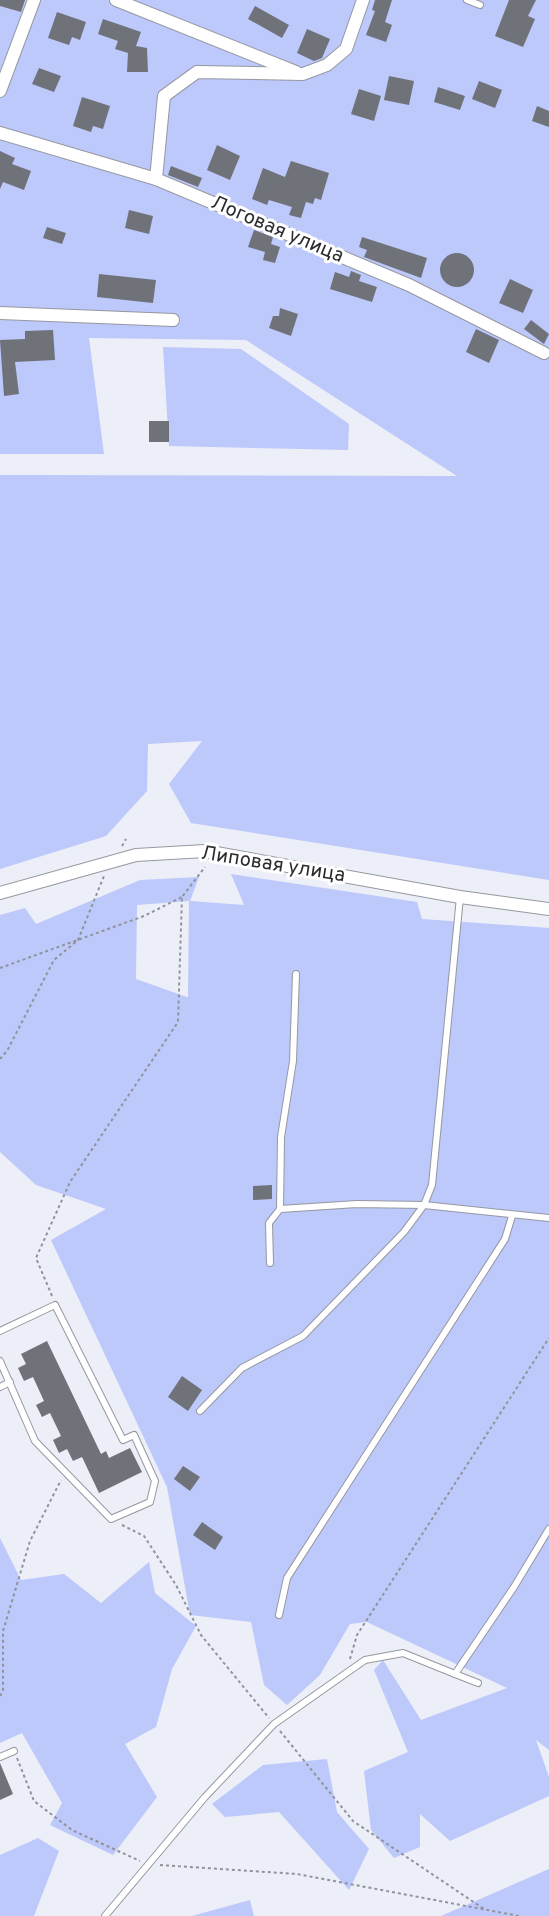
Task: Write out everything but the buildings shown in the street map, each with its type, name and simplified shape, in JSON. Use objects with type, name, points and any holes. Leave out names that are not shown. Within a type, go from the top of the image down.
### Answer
[{"type":"street","points":[[0,91],[34,0]]},
{"type":"street","points":[[116,0],[303,74]]},
{"type":"street","points":[[156,179],[164,96],[197,72],[303,74],[327,65],[346,49],[363,0]]},
{"type":"street","name":"Логовая улица","points":[[0,133],[156,179],[408,285],[544,353]]},
{"type":"street","points":[[0,313],[173,321]]},
{"type":"street","name":"Липовая улица","points":[[0,893],[136,855],[206,851],[460,897],[549,909]]},
{"type":"lane","points":[[467,0],[480,5]]},
{"type":"lane","points":[[200,1411],[242,1368],[303,1336],[404,1232],[424,1205],[432,1185],[460,897]]},
{"type":"lane","points":[[270,1263],[269,1223],[280,1209],[281,1137],[293,1061],[297,974]]},
{"type":"lane","points":[[280,1209],[357,1204],[424,1205],[512,1216],[549,1218]]},
{"type":"lane","points":[[279,1614],[287,1578],[505,1239],[512,1216]]},
{"type":"lane","points":[[0,1331],[55,1305],[123,1440],[134,1435],[155,1481],[150,1502],[111,1519],[35,1441],[0,1361]]},
{"type":"lane","points":[[0,1387],[10,1382]]},
{"type":"lane","points":[[455,1674],[514,1587],[549,1529]]},
{"type":"lane","points":[[105,1916],[147,1864],[274,1724],[365,1660],[403,1653],[478,1683]]},
{"type":"lane","points":[[0,1757],[14,1751]]},
{"type":"path","points":[[0,1059],[8,1051],[54,960],[78,940],[108,863],[126,839]]},
{"type":"path","points":[[0,968],[144,916],[182,897],[205,867]]},
{"type":"path","points":[[55,1305],[36,1258],[70,1182],[178,1022],[182,897]]},
{"type":"path","points":[[345,1674],[357,1635],[549,1338]]},
{"type":"path","points":[[0,1696],[3,1691],[3,1631],[30,1541],[65,1472]]},
{"type":"path","points":[[111,1519],[144,1536],[176,1585],[201,1635],[353,1821],[485,1910]]},
{"type":"path","points":[[14,1751],[34,1800],[72,1830],[147,1864],[297,1874],[519,1916]]},
{"type":"shaded area","points":[[0,0],[549,0],[549,880],[191,823],[169,784],[202,741],[148,744],[147,791],[106,836],[0,869],[0,475],[457,476],[246,340],[89,338],[104,454],[0,454]]},
{"type":"shaded area","points":[[163,347],[241,349],[349,424],[348,450],[169,446]]},
{"type":"shaded area","points":[[231,874],[417,902],[422,919],[549,928],[549,1750],[536,1740],[549,1777],[549,1796],[450,1841],[420,1814],[420,1847],[394,1858],[371,1830],[364,1771],[408,1752],[374,1670],[383,1660],[421,1720],[507,1688],[367,1622],[350,1624],[320,1675],[287,1705],[264,1685],[251,1622],[190,1615],[167,1487],[51,1240],[106,1209],[36,1185],[0,1152],[0,915],[25,908],[36,924],[140,880],[199,877],[190,901],[244,905]],"holes":[[[189,901],[188,997],[136,979],[137,905]]]},
{"type":"shaded area","points":[[0,1538],[21,1580],[64,1574],[101,1603],[149,1562],[155,1593],[196,1626],[172,1669],[156,1727],[125,1744],[157,1797],[113,1855],[50,1825],[62,1803],[22,1733],[0,1743]]},
{"type":"shaded area","points":[[327,1759],[337,1812],[369,1849],[349,1890],[279,1812],[225,1817],[212,1804],[263,1765]]},
{"type":"shaded area","points":[[38,1838],[59,1851],[34,1916],[0,1916],[0,1855]]},
{"type":"shaded area","points":[[549,1869],[549,1916],[441,1916]]},
{"type":"shaded area","points":[[250,1900],[254,1916],[192,1916]]}]
